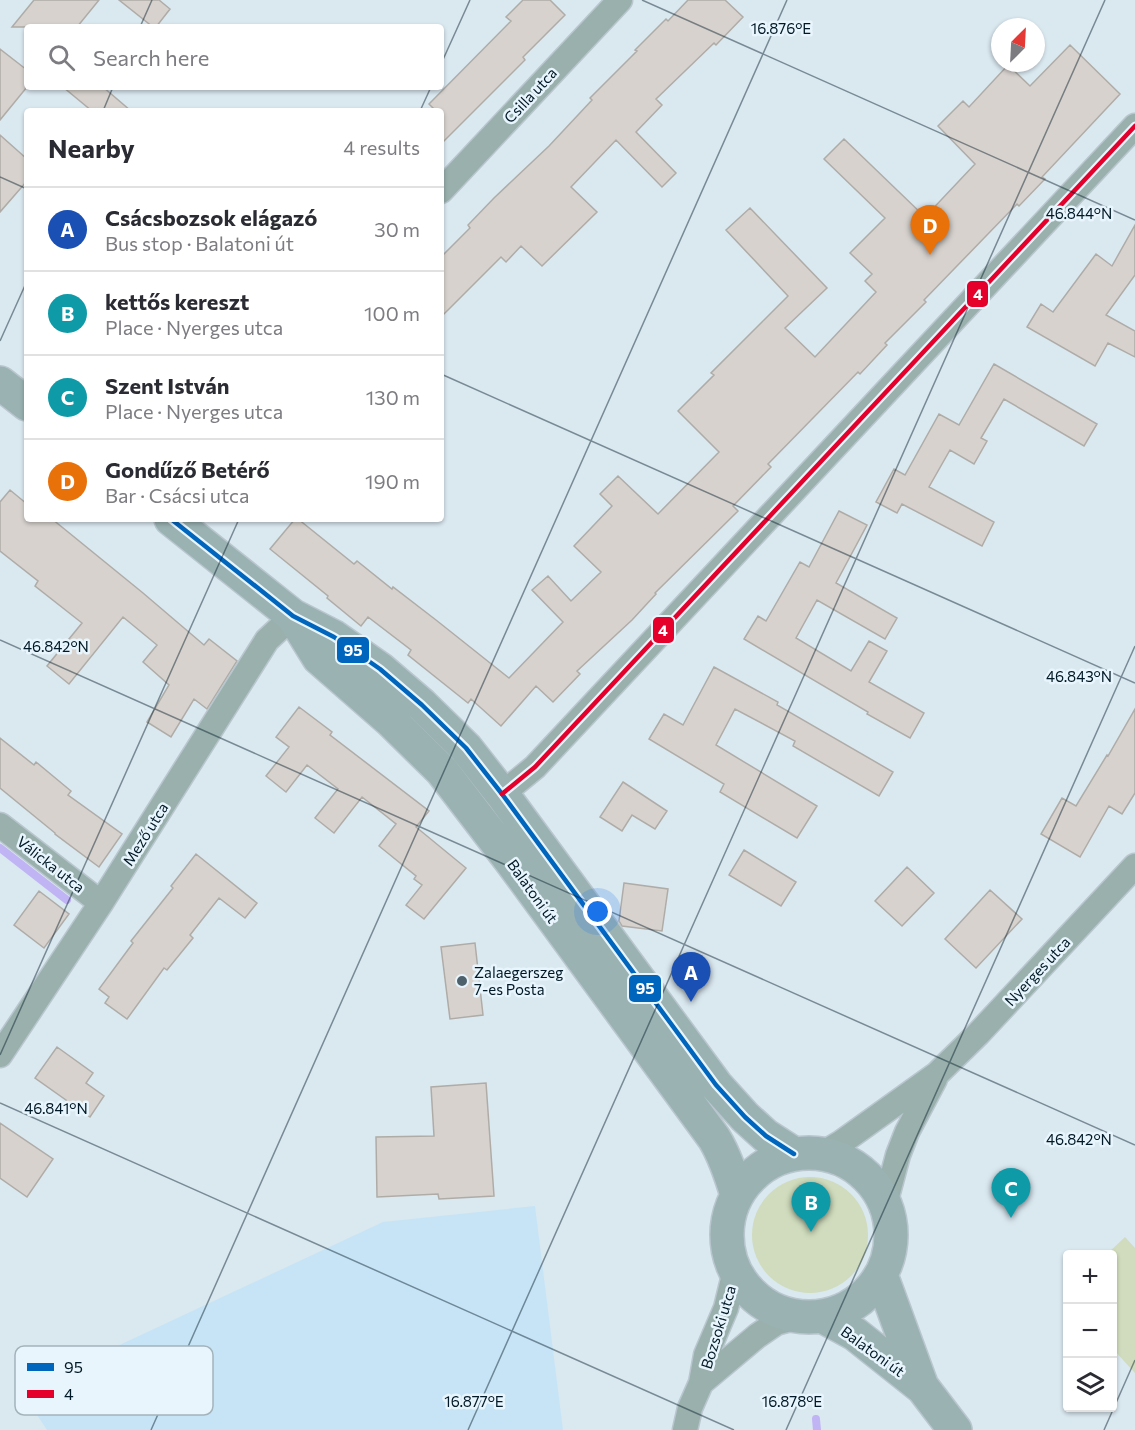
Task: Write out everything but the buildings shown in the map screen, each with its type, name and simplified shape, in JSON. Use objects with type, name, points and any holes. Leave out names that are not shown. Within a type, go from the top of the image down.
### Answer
[{"type":"main road","points":[[0,383],[24,402]]},
{"type":"main road","name":"Balatoni út","points":[[175,522],[293,616],[334,637],[380,669],[466,748],[716,1085],[766,1136],[808,1154]]},
{"type":"main road","name":"Balatoni út","points":[[293,616],[319,658],[390,720],[449,780],[714,1138],[723,1153],[737,1196]]},
{"type":"main road","points":[[808,1154],[848,1164],[870,1181],[885,1204],[891,1228],[889,1252],[881,1275],[866,1295],[846,1309],[810,1317],[774,1310],[754,1297],[735,1271],[729,1258],[727,1237],[729,1216],[737,1196],[747,1181],[761,1169],[777,1160],[808,1154]]},
{"type":"main road","name":"Balatoni út","points":[[881,1275],[923,1388]]},
{"type":"main road","name":"Balatoni út","points":[[810,1317],[855,1334],[923,1388],[955,1430]]},
{"type":"street","name":"Csilla utca","points":[[444,187],[620,0]]},
{"type":"street","points":[[502,794],[535,767],[1135,126]]},
{"type":"street","name":"Mező utca","points":[[0,1055],[101,903],[267,640],[293,616]]},
{"type":"street","name":"Válicka utca","points":[[0,825],[101,903]]},
{"type":"street","name":"Nyerges utca","points":[[808,1154],[842,1142],[937,1074],[980,1032],[1135,866]]},
{"type":"street","name":"Nyerges utca","points":[[885,1204],[898,1155],[907,1132],[937,1074]]},
{"type":"street","name":"Bozsoki utca","points":[[685,1430],[690,1408],[701,1383],[706,1355],[726,1308],[735,1271]]},
{"type":"street","name":"Bozsoki utca","points":[[701,1383],[776,1323],[810,1317]]},
{"type":"shaded area","points":[[535,1206],[563,1430],[47,1430],[37,1415],[213,1415],[213,1346],[117,1346],[383,1222]]},
{"type":"green space","points":[[810,1177],[832,1182],[851,1194],[863,1213],[868,1235],[863,1257],[851,1276],[832,1288],[810,1293],[788,1288],[769,1276],[757,1257],[752,1235],[757,1213],[769,1194],[788,1182]]},
{"type":"green space","points":[[1125,1237],[1135,1248],[1135,1373],[1117,1353],[1117,1250],[1111,1250]]},
{"type":"waterway","points":[[0,848],[67,900]]},
{"type":"waterway","points":[[816,1419],[817,1430]]},
{"type":"transit line","name":"4","points":[[502,794],[535,767],[1135,126]]},
{"type":"transit line","name":"95","points":[[175,522],[293,616],[334,637],[380,669],[422,705],[466,748],[716,1085],[766,1136],[794,1154]]},
{"type":"place","name":"Gondűző Betérő","points":[[930,255]]},
{"type":"place","name":"Zalaegerszeg 7-es Posta","points":[[462,981]]},
{"type":"place","name":"Csácsbozsok elágazó","points":[[691,1002]]},
{"type":"place","name":"Szent István","points":[[1011,1218]]},
{"type":"place","name":"kettős kereszt","points":[[811,1232]]}]
